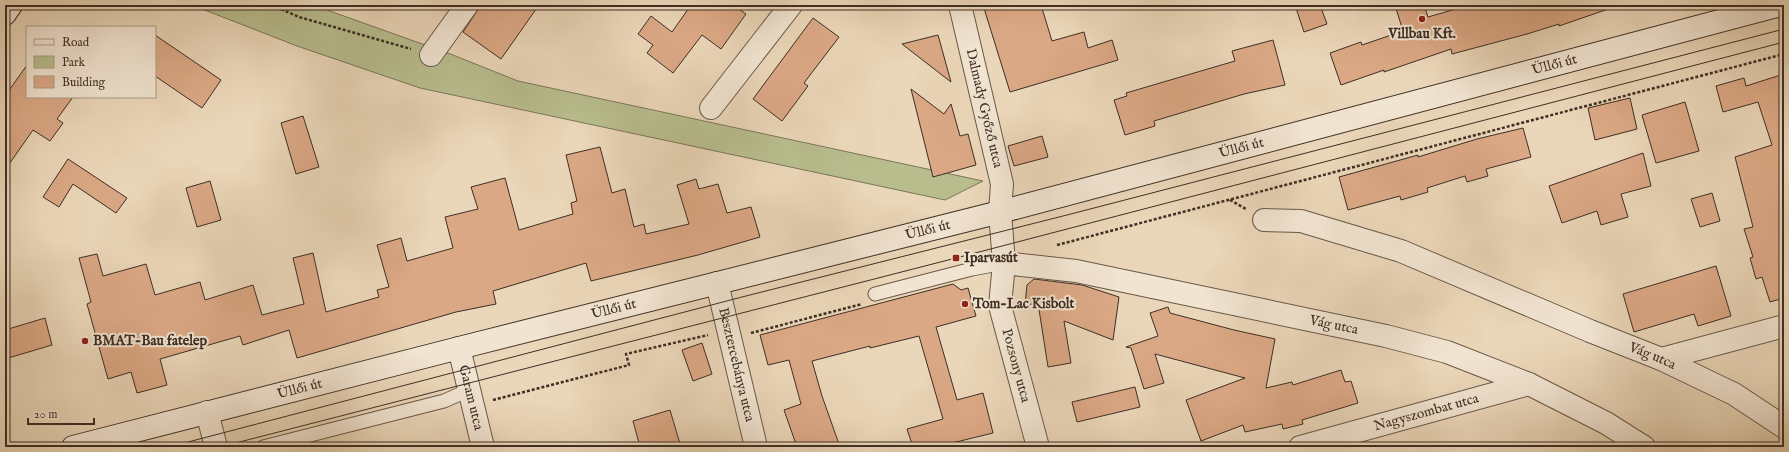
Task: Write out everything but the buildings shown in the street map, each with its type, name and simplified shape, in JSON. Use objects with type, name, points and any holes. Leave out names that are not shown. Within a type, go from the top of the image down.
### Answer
[{"type":"street","points":[[5,14],[12,5]]},
{"type":"street","points":[[431,55],[467,5]]},
{"type":"street","points":[[711,108],[792,5]]},
{"type":"street","name":"Dalmady Győző utca","points":[[960,5],[1002,184],[1000,212]]},
{"type":"street","name":"Üllői út","points":[[73,447],[1000,212],[1780,5]]},
{"type":"street","name":"Pozsony utca","points":[[1000,212],[1004,263],[1000,306],[1038,447]]},
{"type":"street","name":"Vág utca","points":[[1264,220],[1301,221],[1401,251],[1583,328],[1661,359],[1734,394],[1784,427]]},
{"type":"street","name":"Vág utca","points":[[1004,263],[1076,271],[1386,336],[1447,352],[1530,384],[1606,423],[1644,447]]},
{"type":"street","name":"Besztercebánya utca","points":[[717,283],[756,447]]},
{"type":"street","points":[[1661,359],[1784,326]]},
{"type":"street","name":"Garam utca","points":[[459,348],[483,447]]},
{"type":"street","name":"Nagyszombat utca","points":[[1300,447],[1530,384]]},
{"type":"street","points":[[207,412],[216,447]]},
{"type":"lane","points":[[875,294],[972,269],[1004,263]]},
{"type":"lane","points":[[263,447],[444,401],[471,397]]},
{"type":"path","points":[[272,5],[299,17],[431,55]]},
{"type":"path","points":[[1054,246],[1784,54]]},
{"type":"path","points":[[471,397],[629,365],[626,354],[729,332],[752,333],[876,301],[875,294]]},
{"type":"green space","points":[[192,5],[313,5],[453,55],[518,81],[983,181],[945,200],[420,88],[297,46]]},
{"type":"tram line","points":[[169,447],[742,297],[1067,215],[1784,29]]},
{"type":"tram line","points":[[220,447],[956,258],[1784,42]]},
{"type":"place","name":"Villbau Kft.","points":[[1422,19]]},
{"type":"place","name":"Iparvasút","points":[[956,258]]},
{"type":"place","name":"Tom-Lac Kisbolt","points":[[965,304]]},
{"type":"place","name":"BMAT-Bau fatelep","points":[[85,341]]}]
